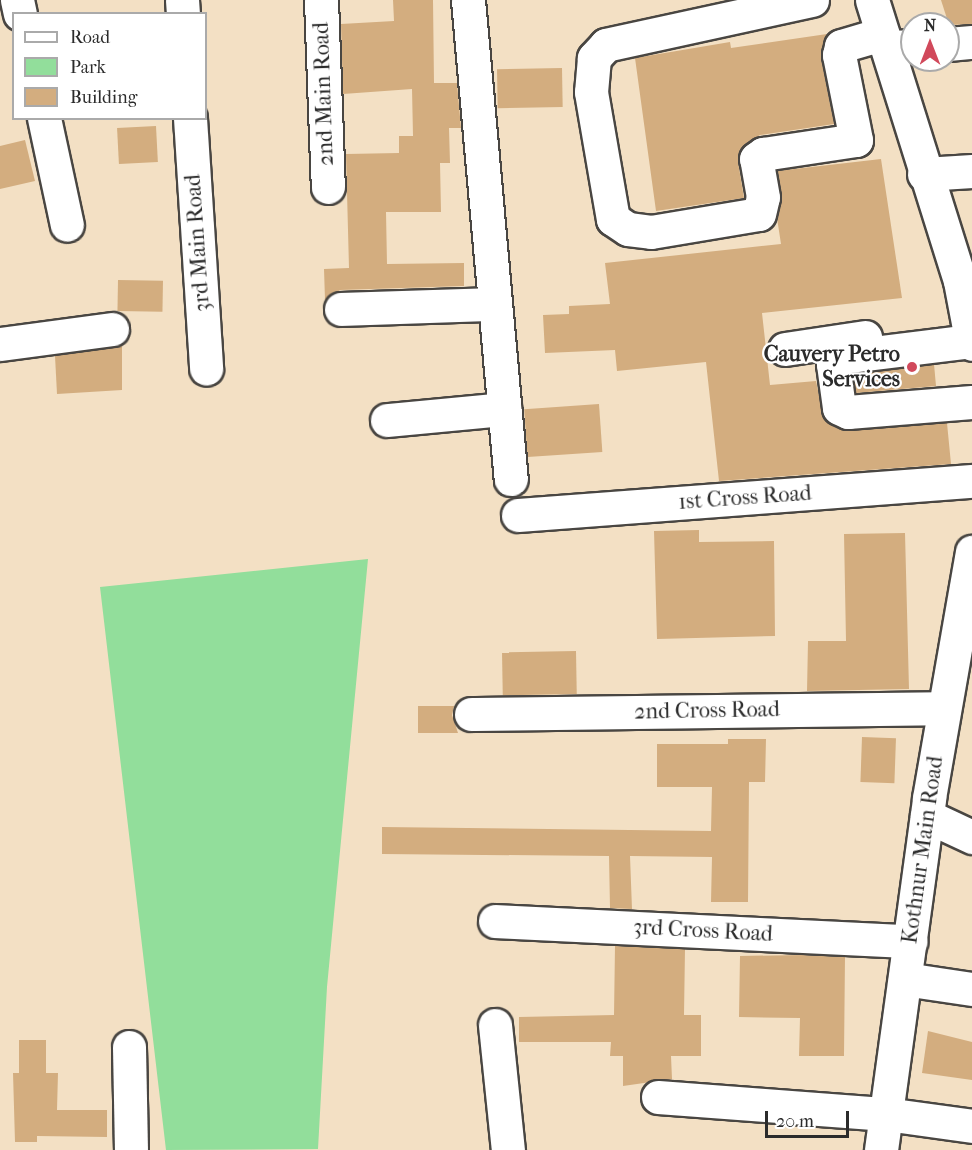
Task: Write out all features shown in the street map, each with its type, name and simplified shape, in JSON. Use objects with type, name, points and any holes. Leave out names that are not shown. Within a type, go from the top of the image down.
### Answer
[{"type":"street","name":"2nd Main Road","points":[[321,0],[328,188]]},
{"type":"street","points":[[468,0],[511,479]]},
{"type":"street","points":[[812,0],[606,45],[594,58],[591,92],[613,219],[628,229],[651,232],[759,214],[763,197],[756,159],[763,154],[856,140],[839,55],[841,46],[894,42]]},
{"type":"street","points":[[872,0],[894,42],[924,174],[960,281],[970,335]]},
{"type":"street","points":[[44,120],[67,225]]},
{"type":"street","name":"3rd Main Road","points":[[190,120],[206,368]]},
{"type":"street","points":[[924,174],[972,171]]},
{"type":"street","points":[[341,309],[494,304]]},
{"type":"street","points":[[0,344],[112,329]]},
{"type":"street","points":[[785,349],[970,335]]},
{"type":"street","points":[[970,335],[840,357],[833,364],[839,408],[848,412],[972,402]]},
{"type":"street","points":[[387,420],[504,409]]},
{"type":"street","name":"1st Cross Road","points":[[518,515],[972,482]]},
{"type":"street","name":"Kothnur Main Road","points":[[881,1150],[943,708],[963,636],[972,552]]},
{"type":"street","name":"2nd Cross Road","points":[[471,714],[943,708]]},
{"type":"street","points":[[927,816],[972,837]]},
{"type":"street","name":"3rd Cross Road","points":[[495,921],[911,941]]},
{"type":"street","points":[[905,979],[972,989]]},
{"type":"street","points":[[495,1025],[508,1150]]},
{"type":"street","points":[[129,1047],[131,1150]]},
{"type":"street","points":[[658,1097],[886,1114],[972,1126]]},
{"type":"green space","points":[[368,559],[327,987],[318,1149],[166,1150],[100,587]]},
{"type":"building","points":[[393,0],[433,0],[434,83],[457,83],[461,128],[449,128],[450,163],[440,163],[441,212],[386,212],[387,264],[464,263],[464,286],[340,290],[325,300],[324,269],[349,268],[346,154],[399,153],[399,136],[413,136],[412,89],[343,94],[341,24],[394,21]]},
{"type":"building","points":[[941,0],[972,0],[972,24],[960,25],[960,12],[945,12]]},
{"type":"building","points":[[827,34],[821,58],[834,124],[760,135],[745,144],[738,162],[744,198],[656,211],[635,58],[730,42],[731,48]]},
{"type":"building","points":[[562,68],[563,107],[498,108],[497,69]]},
{"type":"building","points":[[156,126],[158,162],[119,164],[117,128]]},
{"type":"building","points":[[25,140],[35,181],[0,189],[0,146]]},
{"type":"building","points":[[881,159],[902,298],[762,313],[770,385],[816,381],[824,419],[841,429],[947,423],[951,464],[719,481],[706,362],[617,371],[615,350],[545,353],[543,315],[569,314],[569,306],[610,304],[605,263],[781,244],[777,218],[781,194],[777,171]]},
{"type":"building","points":[[118,280],[163,281],[162,312],[117,311]]},
{"type":"building","points":[[122,345],[122,390],[57,394],[55,356]]},
{"type":"building","points":[[934,364],[936,386],[856,393],[853,374]]},
{"type":"building","points":[[599,404],[602,452],[528,457],[524,409]]},
{"type":"building","points":[[699,530],[699,542],[774,541],[775,636],[657,639],[654,531]]},
{"type":"building","points":[[905,533],[909,689],[807,691],[808,641],[846,641],[844,534]]},
{"type":"building","points":[[576,651],[577,694],[503,695],[502,652]]},
{"type":"building","points":[[418,706],[454,706],[452,715],[458,733],[418,733]]},
{"type":"building","points":[[862,737],[896,738],[894,783],[860,782]]},
{"type":"building","points":[[728,739],[766,739],[765,782],[749,782],[748,902],[711,902],[712,857],[630,856],[632,909],[610,908],[609,856],[382,854],[382,827],[711,831],[712,787],[657,787],[657,744],[728,744]]},
{"type":"building","points":[[615,946],[685,949],[684,1015],[701,1015],[701,1056],[671,1056],[672,1079],[623,1086],[623,1056],[610,1056],[611,1042],[519,1042],[519,1017],[614,1015]]},
{"type":"building","points":[[740,956],[845,957],[844,1056],[799,1056],[800,1018],[739,1017]]},
{"type":"building","points":[[928,1031],[972,1042],[972,1080],[922,1073]]},
{"type":"building","points":[[19,1040],[46,1040],[46,1073],[58,1073],[57,1110],[107,1110],[107,1137],[37,1136],[37,1142],[15,1142],[13,1073],[19,1073]]},
{"type":"place","name":"Cauvery Petro Services","points":[[912,367]]}]
